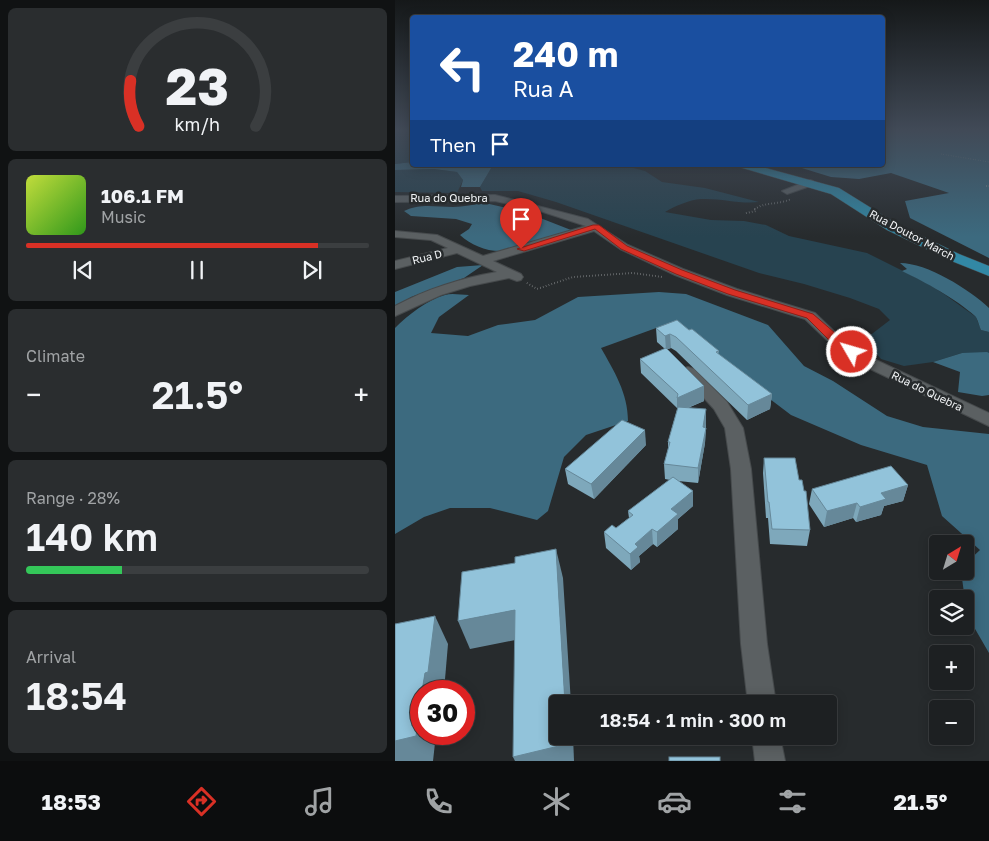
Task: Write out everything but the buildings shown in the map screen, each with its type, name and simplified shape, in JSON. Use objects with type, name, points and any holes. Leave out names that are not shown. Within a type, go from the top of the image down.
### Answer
[{"type":"main road","name":"Rua Doutor March","points":[[750,167],[839,193],[892,226],[954,257],[989,271]]},
{"type":"street","points":[[787,191],[810,183]]},
{"type":"street","name":"Rua do Quebra","points":[[395,199],[495,198],[543,209],[596,227],[624,247],[679,272],[732,292],[810,316],[837,342],[870,363],[989,420]]},
{"type":"street","points":[[483,260],[596,227]]},
{"type":"street","points":[[395,234],[433,237],[514,276]]},
{"type":"street","name":"Rua D","points":[[395,265],[460,249]]},
{"type":"street","points":[[395,312],[440,290],[463,282],[514,276]]},
{"type":"street","points":[[675,360],[721,406],[734,428],[741,469],[754,644],[761,695]]},
{"type":"street","points":[[767,745],[770,761]]},
{"type":"path","points":[[747,213],[756,211],[755,209],[760,205],[781,204],[790,200],[795,195],[787,191]]},
{"type":"path","points":[[514,276],[537,289],[573,277],[609,275]]},
{"type":"shaded area","points":[[395,166],[492,167],[480,187],[461,187],[463,180],[457,172],[434,169],[395,170]]},
{"type":"shaded area","points":[[989,166],[989,258],[910,218],[905,201],[949,193],[891,173],[859,179],[831,177],[798,167]]},
{"type":"shaded area","points":[[492,167],[630,167],[645,171],[662,182],[705,188],[759,202],[701,199],[682,204],[665,212],[711,220],[744,221],[766,225],[789,236],[867,253],[925,282],[976,317],[981,330],[989,332],[989,353],[962,353],[933,362],[904,366],[881,359],[864,340],[890,320],[879,309],[804,284],[759,273],[556,202],[518,191],[482,191],[480,187]]},
{"type":"shaded area","points":[[434,169],[457,172],[463,180],[457,193],[395,192],[395,170]]},
{"type":"shaded area","points":[[485,203],[525,212],[571,230],[503,251],[497,251],[480,247],[460,235],[469,229],[472,224],[456,219],[411,216],[404,211],[422,206],[457,207]]},
{"type":"shaded area","points":[[900,263],[911,264],[935,272],[959,285],[981,301],[989,308],[989,332],[981,330],[975,316],[959,303],[902,271],[907,269]]},
{"type":"shaded area","points":[[483,265],[464,278],[411,297],[395,307],[395,292],[457,267]]},
{"type":"shaded area","points":[[659,292],[686,294],[768,325],[804,366],[833,381],[887,416],[923,427],[989,434],[989,653],[974,627],[974,590],[964,590],[962,580],[974,580],[974,556],[980,550],[974,545],[974,535],[963,535],[942,516],[927,465],[861,445],[791,415],[670,323],[601,348],[623,392],[628,421],[586,435],[564,457],[548,511],[537,520],[490,508],[450,508],[424,517],[395,534],[395,328],[425,304],[448,294],[469,295],[439,317],[431,333],[468,336],[498,325],[535,320],[578,297]]},
{"type":"shaded area","points":[[962,353],[989,353],[989,395],[982,396],[958,392],[960,372],[933,362]]},
{"type":"route","points":[[521,249],[596,227],[624,247],[679,272],[732,292],[810,316],[837,342],[852,352]]}]
